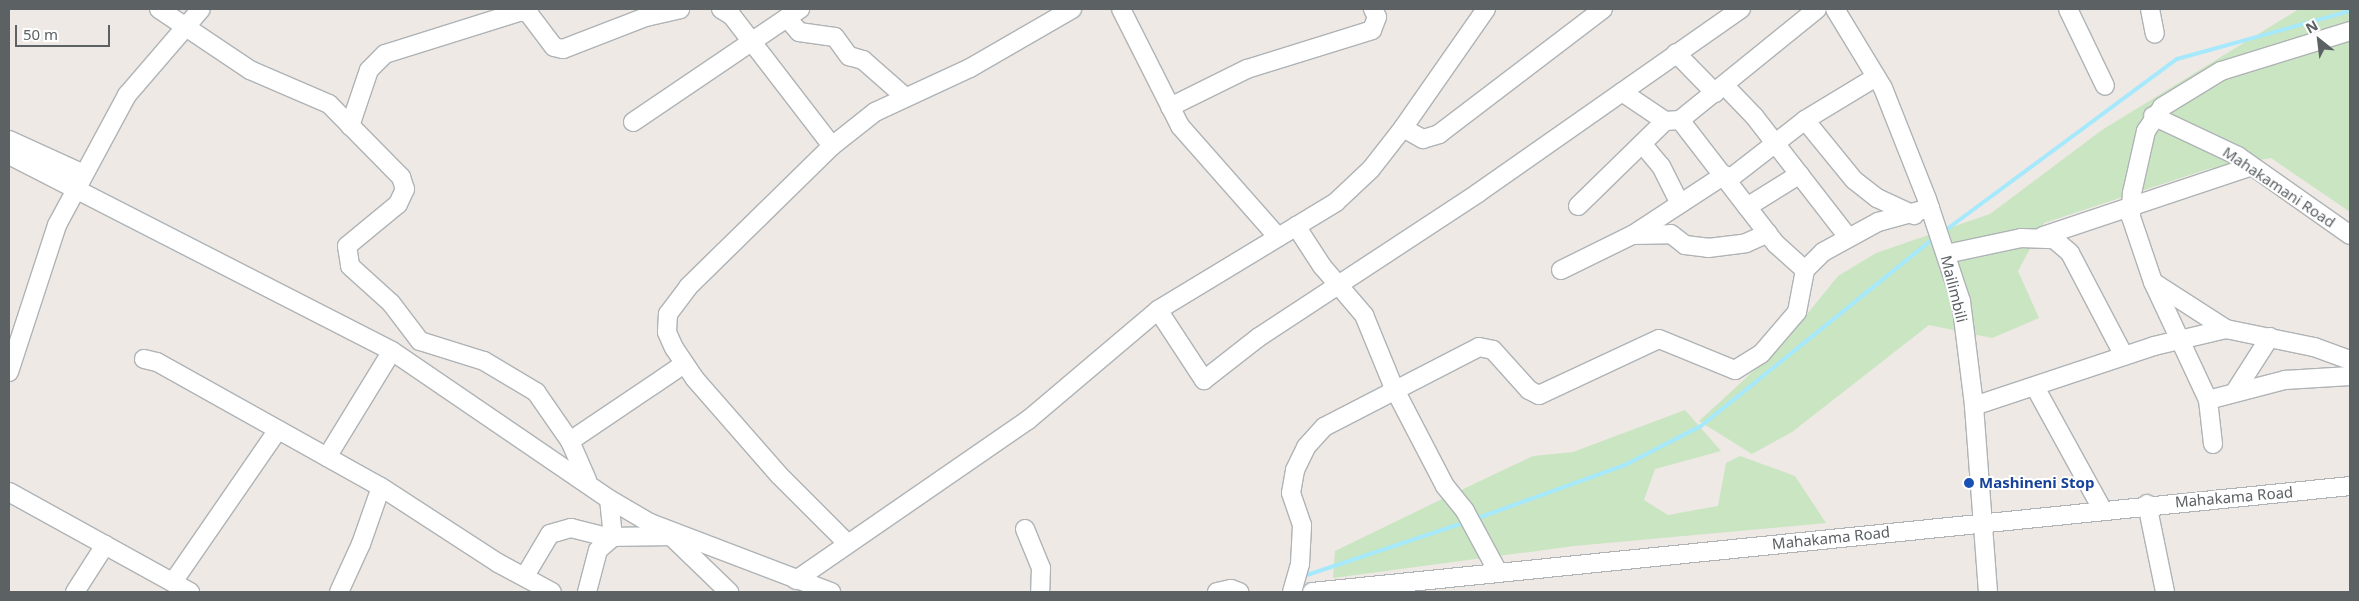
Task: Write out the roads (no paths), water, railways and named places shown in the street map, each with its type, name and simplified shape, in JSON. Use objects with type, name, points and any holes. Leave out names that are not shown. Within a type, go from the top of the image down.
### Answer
[{"type":"street","points":[[159,9],[184,28],[250,70],[329,104],[401,177],[405,189],[398,204],[347,246],[350,266],[391,303],[420,341],[484,361],[528,386],[570,441],[587,481]]},
{"type":"street","points":[[9,372],[57,225],[127,95],[201,9]]},
{"type":"street","points":[[350,126],[370,70],[385,54],[522,11],[529,14],[554,47],[563,49],[646,17],[680,9]]},
{"type":"street","points":[[721,9],[753,42],[832,146]]},
{"type":"street","points":[[847,544],[779,475],[684,364],[668,332],[668,314],[676,300],[832,146],[875,112],[904,96],[970,68],[1072,9]]},
{"type":"street","points":[[1121,9],[1170,107],[1186,133],[1278,237]]},
{"type":"street","points":[[1170,107],[1247,68],[1372,30],[1377,17],[1373,9]]},
{"type":"street","points":[[796,580],[1028,420],[1158,310],[1336,202],[1403,128],[1486,9]]},
{"type":"street","points":[[1403,128],[1423,139],[1439,134],[1603,9]]},
{"type":"street","points":[[1158,310],[1204,380],[1259,338],[1339,287],[1741,9]]},
{"type":"street","points":[[1578,206],[1673,121],[1720,90],[1816,9]]},
{"type":"street","name":"Mailimbili","points":[[1835,9],[1876,77],[1931,210],[1961,301],[1974,406],[1988,592]]},
{"type":"street","points":[[2068,9],[2105,86]]},
{"type":"street","points":[[2150,9],[2155,34]]},
{"type":"street","points":[[634,122],[793,14],[799,32],[835,37],[849,56],[863,60],[904,96]]},
{"type":"street","points":[[2213,444],[2208,400],[2153,282],[2138,245],[2130,204],[2140,152],[2153,116],[2177,95],[2221,71],[2350,32]]},
{"type":"street","points":[[1676,53],[1720,90],[1775,142],[1847,236]]},
{"type":"street","points":[[1561,270],[1632,235],[1680,204],[1726,178],[1805,120],[1876,77]]},
{"type":"street","points":[[1622,92],[1673,121],[1726,178],[1768,233],[1805,270]]},
{"type":"street","name":"Mahakamani Road","points":[[2153,116],[2252,166],[2350,235]]},
{"type":"street","points":[[1805,120],[1854,180],[1877,198],[1911,214]]},
{"type":"street","points":[[9,140],[392,350],[587,481],[608,499],[650,523],[691,536],[796,580],[831,592]]},
{"type":"street","points":[[1644,146],[1661,166],[1680,204]]},
{"type":"street","points":[[9,155],[81,181]]},
{"type":"street","points":[[1945,251],[2042,236],[2130,204],[2252,166]]},
{"type":"street","points":[[1747,207],[1800,174]]},
{"type":"street","points":[[1292,592],[1300,564],[1302,525],[1291,493],[1295,470],[1306,447],[1324,427],[1394,388],[1485,346],[1493,350],[1528,390],[1539,395],[1659,339],[1736,370],[1761,354],[1797,312],[1805,270],[1847,236],[1878,222],[1931,210]]},
{"type":"street","points":[[1296,226],[1339,287],[1364,315],[1394,388],[1445,486],[1466,511],[1498,572]]},
{"type":"street","points":[[1632,235],[1671,234],[1685,245],[1702,248],[1746,243],[1768,233]]},
{"type":"street","points":[[2042,236],[2054,239],[2070,253],[2124,356]]},
{"type":"street","points":[[2153,282],[2226,329],[2270,337],[2350,360]]},
{"type":"street","points":[[1974,406],[2124,356],[2226,329]]},
{"type":"street","points":[[2236,390],[2270,337]]},
{"type":"street","points":[[327,457],[392,350]]},
{"type":"street","points":[[144,360],[157,362],[380,487],[498,563],[552,592]]},
{"type":"street","points":[[570,441],[684,364]]},
{"type":"street","points":[[2208,400],[2236,390],[2285,380],[2350,376]]},
{"type":"street","points":[[2035,387],[2102,509]]},
{"type":"street","points":[[172,582],[278,430]]},
{"type":"street","name":"Mahakama Road","points":[[1296,592],[1384,588],[1498,572],[1984,523],[2147,504],[2350,486]]},
{"type":"street","points":[[338,592],[361,544],[380,487]]},
{"type":"street","points":[[9,492],[67,528],[105,545],[190,592]]},
{"type":"street","points":[[608,499],[613,537]]},
{"type":"street","points":[[2147,504],[2165,592]]},
{"type":"street","points":[[525,576],[550,534],[571,528],[613,537],[691,536]]},
{"type":"street","points":[[1025,529],[1041,568],[1040,592]]},
{"type":"street","points":[[671,536],[729,592]]},
{"type":"street","points":[[587,592],[598,550],[613,537]]},
{"type":"street","points":[[75,592],[105,545]]},
{"type":"street","points":[[1217,592],[1231,589],[1239,592]]},
{"type":"waterway","points":[[1943,232],[2177,59],[2350,11]]},
{"type":"waterway","points":[[1475,519],[1625,465],[1701,426],[1935,237]]},
{"type":"waterway","points":[[1307,575],[1466,522]]},
{"type":"place","name":"Mashineni Stop","points":[[1969,483]]}]
